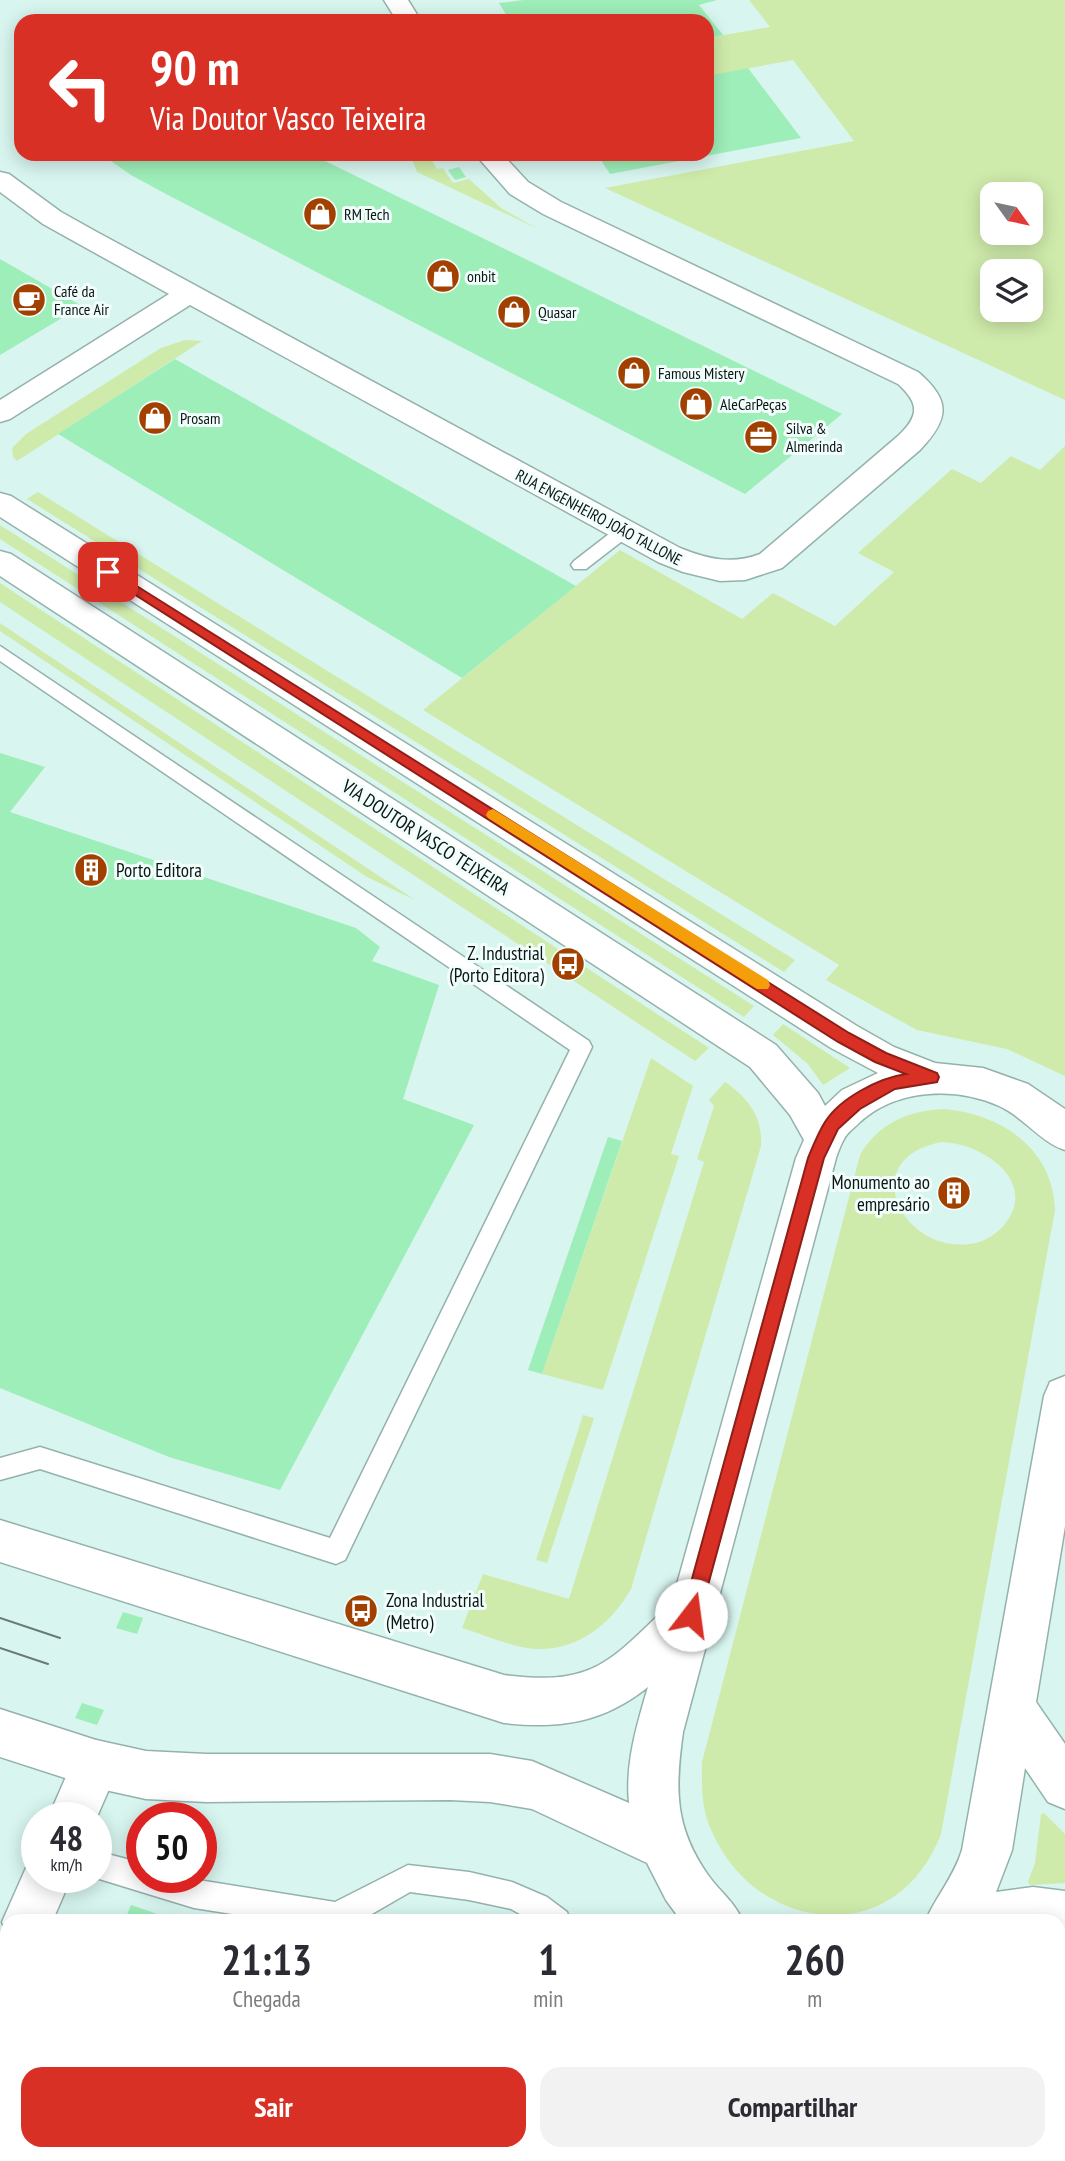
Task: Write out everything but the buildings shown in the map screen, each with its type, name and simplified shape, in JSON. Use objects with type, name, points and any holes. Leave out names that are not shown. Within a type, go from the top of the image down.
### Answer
[{"type":"main road","name":"RUA ENGENHEIRO JOÃO TALLONE","points":[[0,180],[52,218],[624,531],[669,555],[701,568],[724,572],[758,567],[782,552],[909,443],[928,422],[930,409],[922,390],[900,373],[534,198],[507,177],[494,161]]},
{"type":"main road","points":[[0,413],[190,294]]},
{"type":"main road","points":[[0,503],[844,1037],[880,1058],[932,1077],[967,1081],[1007,1092],[1032,1104],[1065,1134]]},
{"type":"main road","name":"VIA DOUTOR VASCO TEIXEIRA","points":[[0,561],[763,1056],[804,1104],[824,1141]]},
{"type":"main road","points":[[706,1914],[681,1878],[659,1829],[653,1799],[654,1764],[659,1732],[816,1158],[832,1125],[854,1104],[892,1083],[932,1077]]},
{"type":"main road","points":[[957,1914],[979,1878],[987,1850],[1064,1409]]},
{"type":"main road","points":[[0,1541],[504,1699],[535,1705],[562,1704],[588,1698],[619,1683],[691,1615]]},
{"type":"main road","points":[[1012,1707],[1065,1785]]},
{"type":"main road","points":[[0,1732],[96,1764],[146,1775],[206,1778],[491,1778],[532,1785],[566,1798],[667,1847]]},
{"type":"main road","points":[[79,1802],[96,1764]]},
{"type":"main road","points":[[30,1914],[40,1893]]},
{"type":"main road","points":[[1017,1914],[1049,1914]]},
{"type":"lane","points":[[580,565],[624,531]]},
{"type":"lane","points":[[0,652],[582,1047],[336,1552],[40,1458],[0,1469]]},
{"type":"lane","points":[[349,1914],[408,1878],[469,1886],[512,1896],[546,1914]]},
{"type":"lane","points":[[191,1893],[259,1913]]},
{"type":"green space","points":[[749,0],[1065,0],[1065,400],[605,188],[854,141],[793,60],[714,75],[714,37],[770,27]]},
{"type":"green space","points":[[413,161],[432,161],[437,169],[443,168],[453,183],[469,179],[501,208],[538,229],[417,172]]},
{"type":"green space","points":[[185,340],[202,341],[17,461],[13,457],[12,448],[26,434],[161,348]]},
{"type":"green space","points":[[1065,446],[1065,1076],[1007,1049],[917,1030],[826,980],[839,965],[423,710],[620,550],[742,619],[773,593],[835,626],[894,572],[858,553],[952,469],[981,483],[1011,456],[1040,470]]},
{"type":"green space","points":[[38,492],[795,960],[784,972],[27,499]]},
{"type":"green space","points":[[0,525],[754,1006],[744,1017],[0,539]]},
{"type":"green space","points":[[0,583],[709,1048],[695,1061],[0,602]]},
{"type":"green space","points":[[0,623],[415,900],[367,877],[0,631]]},
{"type":"green space","points":[[783,1024],[850,1068],[823,1085],[808,1064],[773,1035]]},
{"type":"green space","points":[[651,1058],[693,1086],[671,1154],[679,1156],[603,1390],[542,1374]]},
{"type":"green space","points":[[725,1082],[741,1095],[757,1117],[761,1146],[631,1589],[603,1624],[592,1633],[565,1645],[526,1648],[462,1628],[483,1574],[569,1599],[704,1162],[697,1159],[714,1106],[709,1100]]},
{"type":"green space","points":[[944,1109],[965,1112],[985,1118],[1020,1138],[1034,1152],[1045,1169],[1052,1188],[1055,1210],[941,1834],[919,1873],[890,1899],[856,1913],[816,1914],[784,1905],[752,1885],[725,1855],[706,1816],[702,1762],[860,1155],[885,1127],[918,1113]],"holes":[[[942,1142],[973,1149],[1001,1167],[1010,1179],[1015,1193],[1014,1208],[1005,1224],[993,1235],[979,1242],[953,1244],[930,1237],[911,1224],[899,1206],[894,1186],[899,1168],[914,1152]]]},
{"type":"green space","points":[[583,1415],[594,1418],[547,1563],[536,1560]]},
{"type":"green space","points":[[1044,1813],[1065,1834],[1065,1883],[1030,1885],[1028,1882],[1035,1863],[1041,1814]]},
{"type":"tram line","points":[[0,1618],[60,1638]]},
{"type":"tram line","points":[[0,1648],[48,1664]]},
{"type":"slow traffic","points":[[493,815],[762,985]]},
{"type":"place","name":"RM Tech","points":[[320,214]]},
{"type":"place","name":"onbit","points":[[443,276]]},
{"type":"place","name":"Café da France Air","points":[[29,300]]},
{"type":"place","name":"Quasar","points":[[514,312]]},
{"type":"place","name":"Famous Mistery","points":[[634,373]]},
{"type":"place","name":"AleCarPeças","points":[[696,404]]},
{"type":"place","name":"Prosam","points":[[155,418]]},
{"type":"place","name":"Silva & Almerinda","points":[[761,437]]},
{"type":"place","name":"Porto Editora","points":[[91,870]]},
{"type":"place","name":"Z. Industrial (Porto Editora)","points":[[568,964]]},
{"type":"place","name":"Monumento ao empresário","points":[[954,1193]]},
{"type":"place","name":"Zona Industrial (Metro)","points":[[361,1611]]},
{"type":"route","points":[[108,572],[844,1037],[880,1058],[932,1077],[892,1083],[854,1104],[832,1125],[816,1158],[691,1615]]}]
